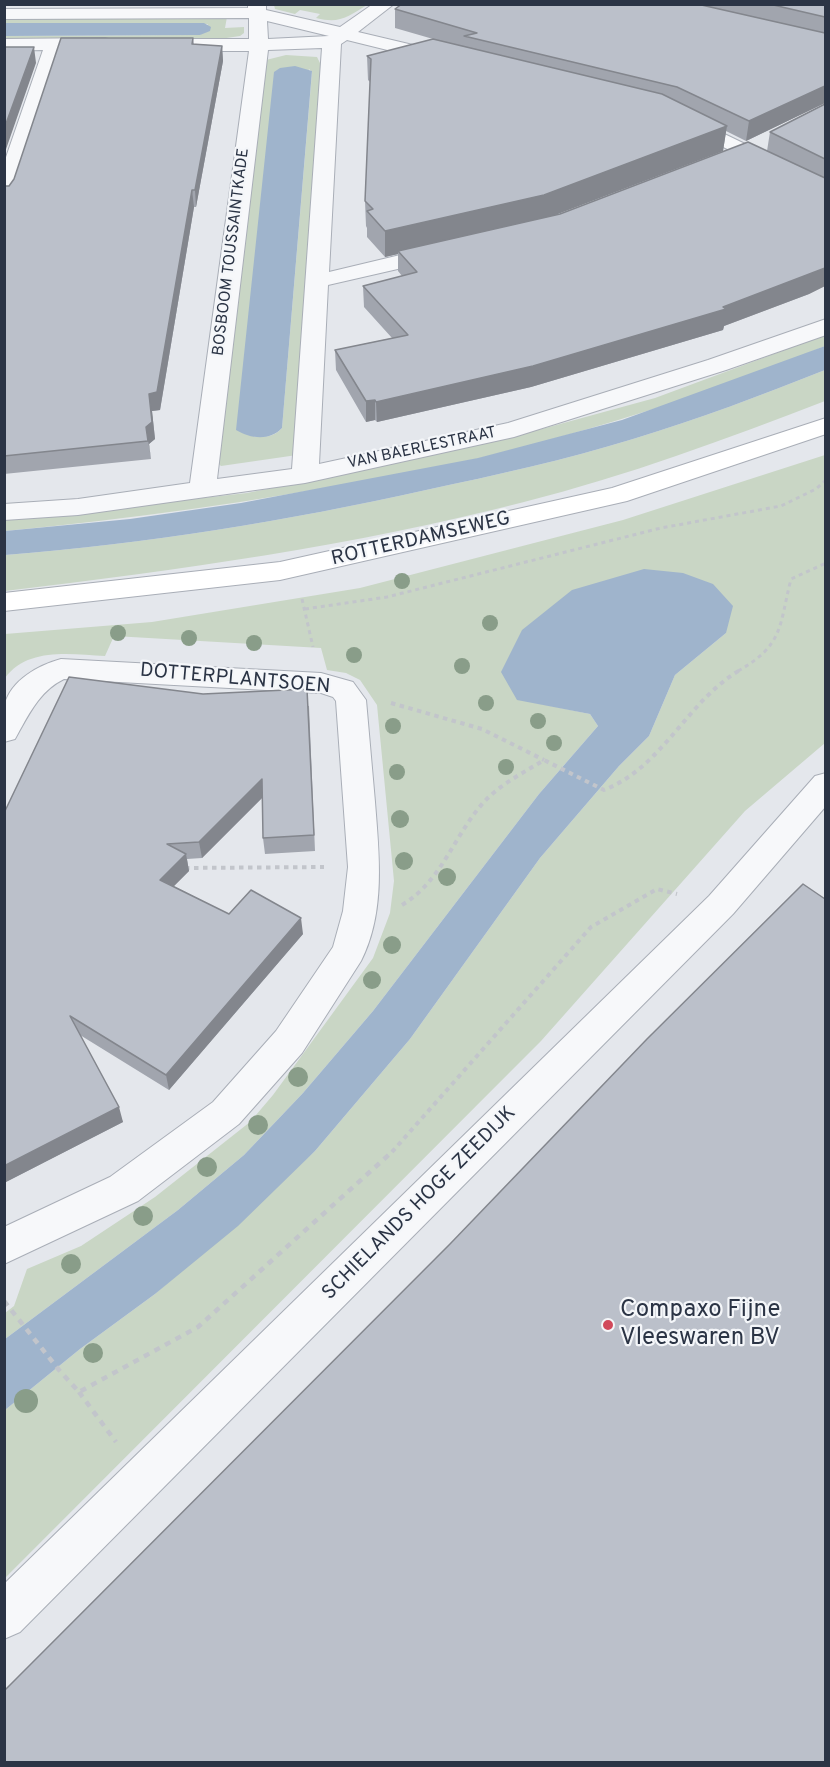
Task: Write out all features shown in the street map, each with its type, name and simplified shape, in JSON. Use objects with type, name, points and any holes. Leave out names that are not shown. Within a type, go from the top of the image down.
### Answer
[{"type":"main road","name":"ROTTERDAMSEWEG","points":[[4,602],[280,571],[618,495],[825,425]]},
{"type":"street","points":[[4,45],[258,45],[337,38],[385,4]]},
{"type":"street","points":[[4,14],[37,9],[258,9],[337,38],[459,62]]},
{"type":"street","name":"BOSBOOM TOUSSAINTKADE","points":[[202,491],[258,45],[258,9]]},
{"type":"street","points":[[305,475],[337,38]]},
{"type":"street","points":[[4,195],[55,44]]},
{"type":"street","points":[[667,112],[825,190]]},
{"type":"street","points":[[724,159],[766,142]]},
{"type":"street","points":[[318,281],[457,249]]},
{"type":"street","name":"VAN BAERLESTRAAT","points":[[4,512],[78,507],[305,475],[514,429],[717,366],[801,337],[825,326]]},
{"type":"street","name":"DOTTERPLANTSOEN","points":[[4,731],[33,683],[61,669],[321,683],[343,689],[351,700],[364,867],[360,910],[349,951],[289,1042],[226,1113],[124,1189],[4,1246]]},
{"type":"street","name":"SCHIELANDS HOGE ZEEDIJK","points":[[4,1616],[721,905],[825,784]]},
{"type":"path","points":[[305,609],[387,597],[661,528],[781,506],[816,489],[825,480]]},
{"type":"path","points":[[351,700],[379,700],[482,729],[604,790],[615,788],[641,769],[702,699],[725,679],[756,661],[774,642],[791,579],[825,563]]},
{"type":"path","points":[[300,589],[321,683]]},
{"type":"path","points":[[360,910],[388,910],[405,904],[425,888],[483,804],[505,784],[544,760]]},
{"type":"path","points":[[174,868],[364,867]]},
{"type":"path","points":[[79,1392],[198,1327],[383,1162],[591,927],[657,889],[721,905]]},
{"type":"path","points":[[4,1301],[23,1322],[62,1376],[79,1392],[143,1478]]},
{"type":"green space","points":[[274,4],[367,5],[337,20],[324,20],[316,18],[320,14],[300,10],[295,14],[275,9]]},
{"type":"green space","points":[[4,17],[227,17],[225,28],[244,27],[244,33],[240,36],[213,40],[5,41],[5,36],[200,35],[208,24],[5,23]]},
{"type":"green space","points":[[286,55],[317,57],[322,67],[297,455],[221,466],[214,459],[266,60]],"holes":[[[309,69],[312,72],[282,428],[270,436],[254,437]]]},
{"type":"green space","points":[[825,335],[825,346],[741,379],[612,422],[480,458],[331,487],[238,502],[5,531],[5,520],[247,493],[402,462],[538,430],[655,398]]},
{"type":"green space","points":[[825,370],[825,401],[676,456],[562,492],[460,518],[331,544],[201,565],[5,591],[5,555],[111,545],[216,530],[321,512],[504,473],[582,454],[658,431]]},
{"type":"green space","points":[[825,455],[825,743],[745,811],[541,1041],[5,1578],[5,1410],[80,1349],[155,1294],[315,1151],[410,1039],[540,858],[619,766],[649,736],[675,675],[726,633],[517,699],[590,714],[598,726],[539,794],[373,1011],[303,1093],[244,1155],[178,1210],[5,1339],[5,1313],[14,1306],[27,1269],[81,1246],[155,1197],[250,1122],[273,1095],[373,958],[390,913],[394,881],[377,705],[360,680],[346,673],[327,670],[321,648],[114,636],[105,656],[64,654],[37,657],[14,668],[5,678],[5,634],[152,622],[360,588],[623,520]]},
{"type":"water","points":[[5,23],[204,23],[211,27],[210,31],[200,35],[5,36]]},
{"type":"water","points":[[295,66],[312,71],[282,428],[266,437],[254,437],[236,430],[274,72],[280,68]]},
{"type":"water","points":[[825,346],[825,370],[682,423],[607,447],[556,460],[478,479],[269,521],[111,545],[5,555],[5,531],[130,519],[241,503],[478,458],[622,420]]},
{"type":"water","points":[[644,569],[683,573],[713,584],[733,606],[726,633],[675,675],[649,736],[619,766],[540,858],[410,1039],[315,1151],[238,1226],[155,1294],[80,1349],[5,1410],[5,1339],[178,1210],[244,1155],[303,1093],[373,1011],[539,794],[598,726],[590,714],[517,700],[501,672],[522,630],[572,590]]},
{"type":"building","points":[[402,4],[697,4],[825,33],[825,86],[749,121],[677,87],[464,36],[477,33],[395,9]]},
{"type":"building","points":[[769,4],[825,4],[825,17]]},
{"type":"building","points":[[61,38],[193,38],[192,44],[222,46],[195,190],[192,190],[157,392],[149,394],[152,422],[146,427],[148,441],[4,456],[4,186],[9,186],[14,179]]},
{"type":"building","points":[[433,39],[662,94],[727,126],[544,195],[385,231],[367,211],[373,209],[365,201],[371,59],[367,56]]},
{"type":"building","points":[[4,47],[34,47],[4,129]]},
{"type":"building","points":[[825,104],[825,159],[770,132]]},
{"type":"building","points":[[748,142],[825,178],[825,268],[723,307],[726,309],[533,366],[376,402],[375,400],[366,401],[335,350],[408,335],[363,286],[417,272],[398,251],[560,214]]},
{"type":"building","points":[[69,677],[203,694],[307,689],[314,835],[263,838],[262,779],[199,842],[167,844],[186,854],[160,880],[229,914],[251,890],[301,918],[166,1075],[70,1016],[119,1107],[4,1166],[4,813]]},
{"type":"building","name":"Compaxo Fijne Vleeswaren BV","points":[[803,884],[825,899],[825,1762],[4,1762],[4,1691],[450,1244],[647,1039]]},
{"type":"place","name":"Compaxo Fijne Vleeswaren BV","points":[[608,1325]]}]
